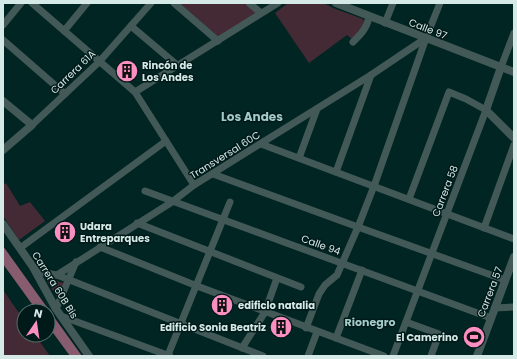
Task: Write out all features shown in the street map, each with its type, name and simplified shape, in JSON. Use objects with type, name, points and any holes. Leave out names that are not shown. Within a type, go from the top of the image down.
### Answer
[{"type":"street","points":[[3,25],[21,3]]},
{"type":"street","points":[[32,3],[135,92],[194,186]]},
{"type":"street","points":[[64,31],[87,3]]},
{"type":"street","name":"Carrera 61A","points":[[3,150],[66,94],[99,62],[151,3]]},
{"type":"street","points":[[174,3],[218,41]]},
{"type":"street","points":[[249,3],[261,13]]},
{"type":"street","points":[[135,92],[278,3]]},
{"type":"street","points":[[385,23],[392,3]]},
{"type":"street","points":[[306,328],[319,294],[325,285],[337,275],[358,227],[440,3]]},
{"type":"street","name":"Calle 97","points":[[340,4],[385,23],[514,72]]},
{"type":"street","points":[[353,42],[362,33],[370,17]]},
{"type":"street","points":[[131,26],[177,65]]},
{"type":"street","name":"Carrera 58","points":[[393,356],[514,33]]},
{"type":"street","name":"Transversal 60C","points":[[57,275],[172,202],[194,186],[371,75],[426,38]]},
{"type":"street","points":[[3,40],[66,94]]},
{"type":"street","points":[[336,172],[371,75]]},
{"type":"street","points":[[409,199],[449,92],[486,110],[514,138]]},
{"type":"street","points":[[3,101],[32,125]]},
{"type":"street","points":[[299,158],[317,109]]},
{"type":"street","points":[[20,248],[166,141]]},
{"type":"street","points":[[261,144],[514,239]]},
{"type":"street","points":[[484,228],[514,145]]},
{"type":"street","points":[[213,174],[505,280]]},
{"type":"street","name":"Calle 94","points":[[145,191],[491,318]]},
{"type":"street","points":[[76,262],[59,312],[169,356],[230,202]]},
{"type":"street","points":[[137,223],[301,287]]},
{"type":"street","name":"Carrera 60B Bis","points":[[3,224],[33,267],[59,312],[89,356]]},
{"type":"street","points":[[100,247],[306,328],[384,356]]},
{"type":"street","name":"Carrera 57","points":[[476,356],[514,257]]},
{"type":"street","points":[[33,267],[45,273],[57,275],[263,356]]},
{"type":"street","points":[[336,338],[362,270]]},
{"type":"street","points":[[242,348],[265,312],[277,278]]},
{"type":"street","points":[[495,308],[514,307]]},
{"type":"street","points":[[406,322],[439,334],[431,356]]},
{"type":"street","points":[[308,356],[317,332]]},
{"type":"shaded area","points":[[179,3],[244,3],[256,13],[220,38]]},
{"type":"shaded area","points":[[288,3],[324,3],[333,8],[363,19],[365,24],[353,40],[347,35],[309,63],[275,13]]},
{"type":"shaded area","points":[[6,183],[20,206],[30,202],[45,221],[19,240],[3,216],[3,185]]},
{"type":"shaded area","points":[[3,246],[44,303],[31,303],[3,264]]},
{"type":"shaded area","points":[[45,278],[64,283],[59,300]]},
{"type":"shaded area","points":[[3,290],[16,309],[16,343],[41,343],[50,356],[3,356]]},
{"type":"shaded area","points":[[56,320],[82,356],[70,356],[56,337]]},
{"type":"place","name":"Rincón de Los Andes","points":[[127,71]]},
{"type":"place","name":"Udara Entreparques","points":[[65,232]]},
{"type":"place","name":"edificlo natalia","points":[[222,305]]},
{"type":"place","name":"Edificio Sonia Beatriz","points":[[281,327]]},
{"type":"place","name":"El Camerino","points":[[474,337]]},
{"type":"district","name":"Los Andes","points":[[252,116]]},
{"type":"district","name":"Rionegro","points":[[370,322]]}]
